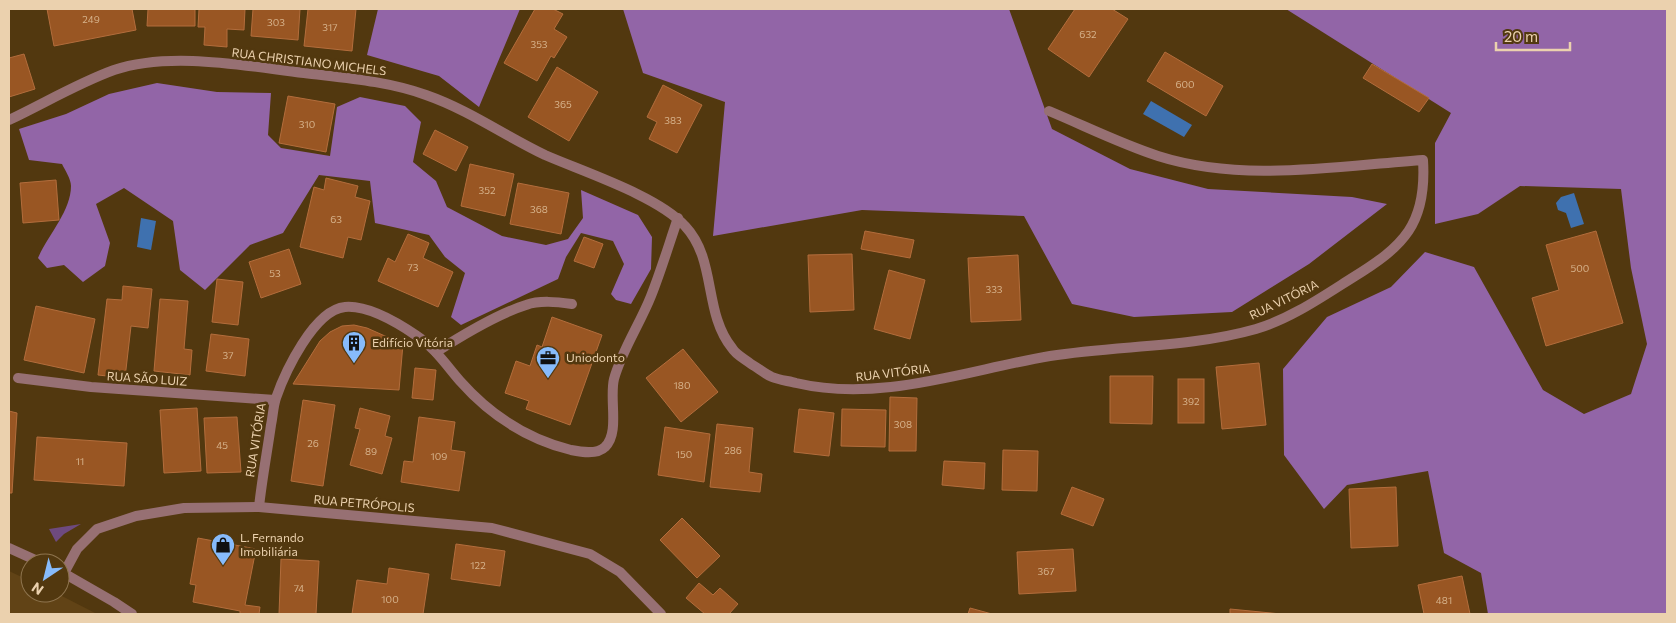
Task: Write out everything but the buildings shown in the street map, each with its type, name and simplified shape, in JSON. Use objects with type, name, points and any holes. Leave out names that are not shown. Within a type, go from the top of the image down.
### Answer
[{"type":"street","name":"RUA CHRISTIANO MICHELS","points":[[9,120],[114,70],[148,62],[187,62],[256,68],[385,83],[425,94],[456,107],[534,150],[632,192],[678,218]]},
{"type":"street","name":"RUA VITÓRIA","points":[[259,507],[263,469],[275,400],[289,367],[314,328],[327,314],[344,307],[364,309],[418,336],[436,352],[482,405],[500,419],[536,439],[582,452],[597,452],[605,448],[611,439],[614,426],[612,388],[617,370],[651,297],[678,218],[690,230],[703,254],[716,320],[733,351],[770,377],[816,388],[859,391],[922,382],[1054,356],[1202,341],[1260,328],[1310,304],[1381,260],[1403,238],[1415,221],[1422,204],[1423,160],[1292,171],[1205,167],[1158,156],[1049,110]]},
{"type":"street","points":[[436,352],[462,335],[526,304],[552,301],[572,304]]},
{"type":"street","name":"RUA SÃO LUIZ","points":[[18,378],[91,387],[275,400]]},
{"type":"street","name":"RUA PETRÓPOLIS","points":[[70,560],[77,549],[97,529],[136,516],[184,508],[259,507],[492,528],[590,554],[620,572],[661,614]]},
{"type":"street","points":[[70,577],[132,614]]},
{"type":"shaded area","points":[[378,9],[520,9],[479,107],[439,76],[367,55]]},
{"type":"shaded area","points":[[623,9],[1009,9],[1052,129],[1130,169],[1208,189],[1352,197],[1387,204],[1309,264],[1232,312],[1134,317],[1072,304],[1024,216],[862,210],[713,236],[725,102],[643,73]]},
{"type":"shaded area","points":[[1286,9],[1667,9],[1667,614],[1488,614],[1481,573],[1444,553],[1428,471],[1347,485],[1324,509],[1284,455],[1283,369],[1327,317],[1391,287],[1425,252],[1474,267],[1543,390],[1584,414],[1631,394],[1647,344],[1631,268],[1621,189],[1520,186],[1478,214],[1435,224],[1435,143],[1451,113]]},
{"type":"shaded area","points":[[157,83],[217,92],[271,93],[268,135],[281,148],[330,156],[337,107],[360,97],[405,106],[421,122],[413,162],[436,181],[447,207],[502,236],[546,245],[568,239],[583,218],[581,190],[638,215],[652,237],[651,269],[631,304],[616,300],[611,294],[624,264],[613,241],[581,233],[566,257],[558,279],[461,325],[451,317],[465,273],[445,257],[429,235],[375,223],[370,181],[319,175],[283,233],[250,245],[205,290],[180,270],[173,221],[124,188],[96,204],[110,243],[105,266],[83,282],[64,265],[47,268],[38,258],[67,205],[71,183],[62,164],[29,160],[19,129],[66,114],[109,94]]},
{"type":"shaded area","points":[[81,524],[64,534],[56,542],[49,529]]},
{"type":"shaded area","points":[[9,571],[20,576],[20,603],[70,603],[70,600],[97,614],[9,614]]},
{"type":"water","points":[[1151,101],[1192,125],[1184,137],[1143,114]]},
{"type":"water","points":[[1574,193],[1584,224],[1571,228],[1566,213],[1558,210],[1556,203],[1561,197]]},
{"type":"water","points":[[141,218],[156,221],[151,250],[137,247]]},
{"type":"place","name":"Edifício Vitória","points":[[354,364]]},
{"type":"place","name":"Uniodonto","points":[[548,379]]},
{"type":"place","name":"L. Fernando Imobiliária","points":[[223,566]]}]
